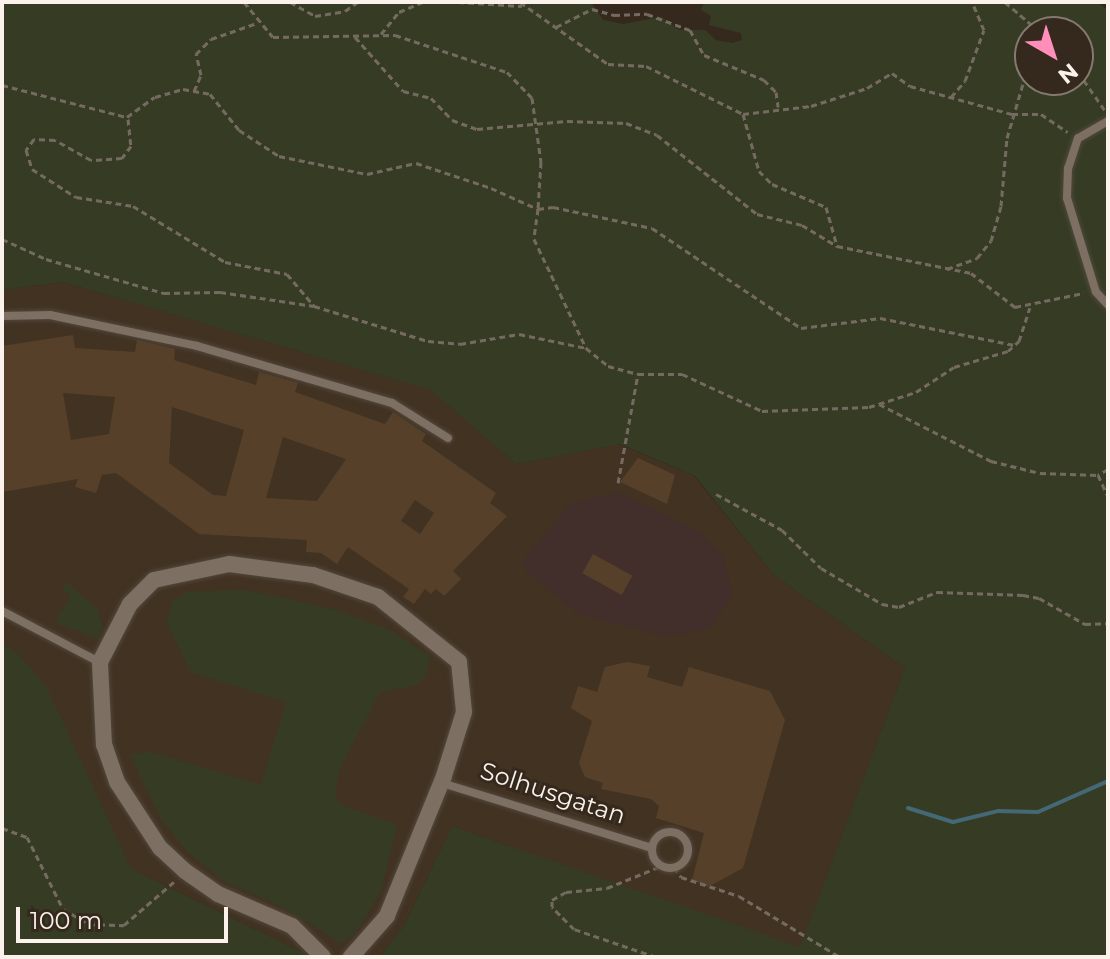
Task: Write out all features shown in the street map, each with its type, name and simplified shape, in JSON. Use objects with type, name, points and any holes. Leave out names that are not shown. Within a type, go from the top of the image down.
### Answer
[{"type":"street","name":"Solhusgatan","points":[[100,662],[140,591],[174,572],[229,564],[313,575],[378,597],[459,662],[464,712],[441,782],[387,916],[351,957]]},
{"type":"street","points":[[100,662],[104,745],[117,782],[160,848],[185,871],[218,894],[292,926],[323,957]]},
{"type":"lane","points":[[1108,118],[1078,138],[1068,168],[1067,198],[1096,292],[1108,305]]},
{"type":"lane","points":[[2,316],[50,315],[211,350],[392,403],[448,438]]},
{"type":"lane","points":[[2,611],[100,662]]},
{"type":"lane","name":"Solhusgatan","points":[[441,782],[652,848],[665,833],[684,839],[688,852],[674,867]]},
{"type":"lane","points":[[652,848],[661,866],[674,867]]},
{"type":"path","points":[[244,2],[258,23],[273,37],[289,39],[381,34],[507,72],[532,98],[542,179],[534,239],[586,348],[608,366],[638,374],[682,374],[762,411],[879,404],[1014,345],[1030,308]]},
{"type":"path","points":[[290,2],[292,8],[315,16],[345,11],[358,2]]},
{"type":"path","points":[[381,34],[399,12],[423,2]]},
{"type":"path","points":[[458,2],[521,4],[608,64],[646,66],[743,114],[778,107],[811,106],[867,88],[892,73],[910,86],[1012,114],[1041,114],[1078,138]]},
{"type":"path","points":[[951,97],[965,81],[984,30],[972,2]]},
{"type":"path","points":[[1005,2],[1021,16]]},
{"type":"path","points":[[556,27],[592,9],[661,19],[690,30],[704,55],[764,80],[776,92],[778,107]]},
{"type":"path","points":[[194,91],[201,75],[196,54],[211,39],[258,23]]},
{"type":"path","points":[[354,35],[403,91],[431,98],[452,120],[477,129],[535,124],[626,123],[657,135],[757,214],[802,225],[837,246],[971,273],[996,296],[1015,307],[1030,308],[1045,299],[1096,292]]},
{"type":"path","points":[[2,85],[127,117],[155,97],[194,91],[210,94],[239,130],[279,156],[367,174],[416,163],[538,209],[553,207],[652,228],[801,328],[880,318],[1014,345]]},
{"type":"path","points":[[946,270],[977,258],[991,241],[1001,206],[1012,114],[1018,96]]},
{"type":"path","points":[[1094,96],[1108,118]]},
{"type":"path","points":[[743,114],[759,171],[772,184],[826,207],[837,246]]},
{"type":"path","points":[[127,117],[131,146],[122,158],[91,160],[55,140],[34,139],[26,150],[32,169],[76,197],[133,206],[225,262],[287,274],[314,306]]},
{"type":"path","points":[[2,239],[46,259],[164,293],[220,292],[314,306],[428,341],[460,344],[519,334],[586,348]]},
{"type":"path","points":[[618,483],[638,374]]},
{"type":"path","points":[[879,404],[991,461],[1040,473],[1098,475],[1108,469]]},
{"type":"path","points":[[1098,475],[1108,496]]},
{"type":"path","points":[[716,494],[782,530],[821,568],[882,604],[899,607],[937,592],[1023,595],[1039,598],[1085,624],[1108,623]]},
{"type":"path","points":[[2,828],[27,837],[63,909],[89,924],[124,925],[185,871]]},
{"type":"path","points":[[656,957],[574,929],[552,907],[552,900],[566,892],[607,888],[661,866]]},
{"type":"path","points":[[674,867],[681,877],[739,896],[840,957]]},
{"type":"shaded area","points":[[63,282],[432,390],[516,464],[619,444],[694,476],[774,575],[905,668],[800,948],[452,826],[404,926],[379,957],[312,957],[131,869],[19,654],[2,643],[2,290]]},
{"type":"shaded area","points":[[617,492],[700,532],[723,556],[733,595],[710,627],[669,637],[578,614],[525,571],[524,559],[570,504]]},
{"type":"green space","points":[[2,2],[591,2],[603,20],[623,24],[661,17],[679,30],[705,30],[716,40],[732,43],[742,40],[741,33],[709,25],[711,16],[701,10],[704,2],[1096,2],[1108,10],[1108,957],[379,957],[404,926],[452,826],[800,947],[905,668],[774,575],[695,476],[620,444],[516,464],[431,390],[63,282],[2,290]]},
{"type":"green space","points":[[66,582],[97,609],[103,626],[98,639],[56,622],[71,595],[62,590]]},
{"type":"green space","points":[[246,590],[333,609],[392,631],[430,656],[426,675],[417,685],[380,692],[339,770],[335,793],[341,805],[397,825],[381,892],[355,934],[341,943],[280,906],[222,880],[190,854],[162,821],[130,754],[150,752],[261,785],[286,702],[191,672],[167,623],[172,602],[188,592]]},
{"type":"green space","points":[[2,643],[19,654],[47,688],[131,869],[312,957],[2,957]]},
{"type":"building","points":[[73,335],[75,348],[135,352],[137,340],[175,349],[174,360],[256,385],[259,372],[298,383],[295,392],[385,424],[393,412],[426,434],[422,441],[496,493],[490,503],[507,516],[453,571],[461,579],[444,596],[436,589],[431,594],[425,589],[414,604],[403,597],[409,589],[348,547],[337,564],[321,553],[306,552],[307,540],[199,534],[116,473],[102,475],[96,493],[75,487],[78,479],[2,492],[2,346]],"holes":[[[63,393],[115,397],[109,434],[71,440]],[[172,407],[244,430],[226,496],[213,495],[169,463]],[[283,437],[346,459],[317,501],[266,498]],[[415,500],[434,513],[420,534],[401,521]]]},
{"type":"building","points":[[638,458],[675,475],[667,504],[620,482]]},
{"type":"building","points":[[593,554],[632,576],[622,595],[582,573]]},
{"type":"building","points":[[627,662],[650,666],[647,677],[682,687],[689,667],[770,691],[785,720],[743,868],[708,887],[692,880],[704,833],[656,818],[659,806],[651,799],[601,789],[603,783],[585,777],[579,763],[592,721],[571,708],[578,686],[597,692],[605,667]]},
{"type":"waterway","points":[[908,808],[953,822],[998,811],[1038,812],[1108,781]]}]
